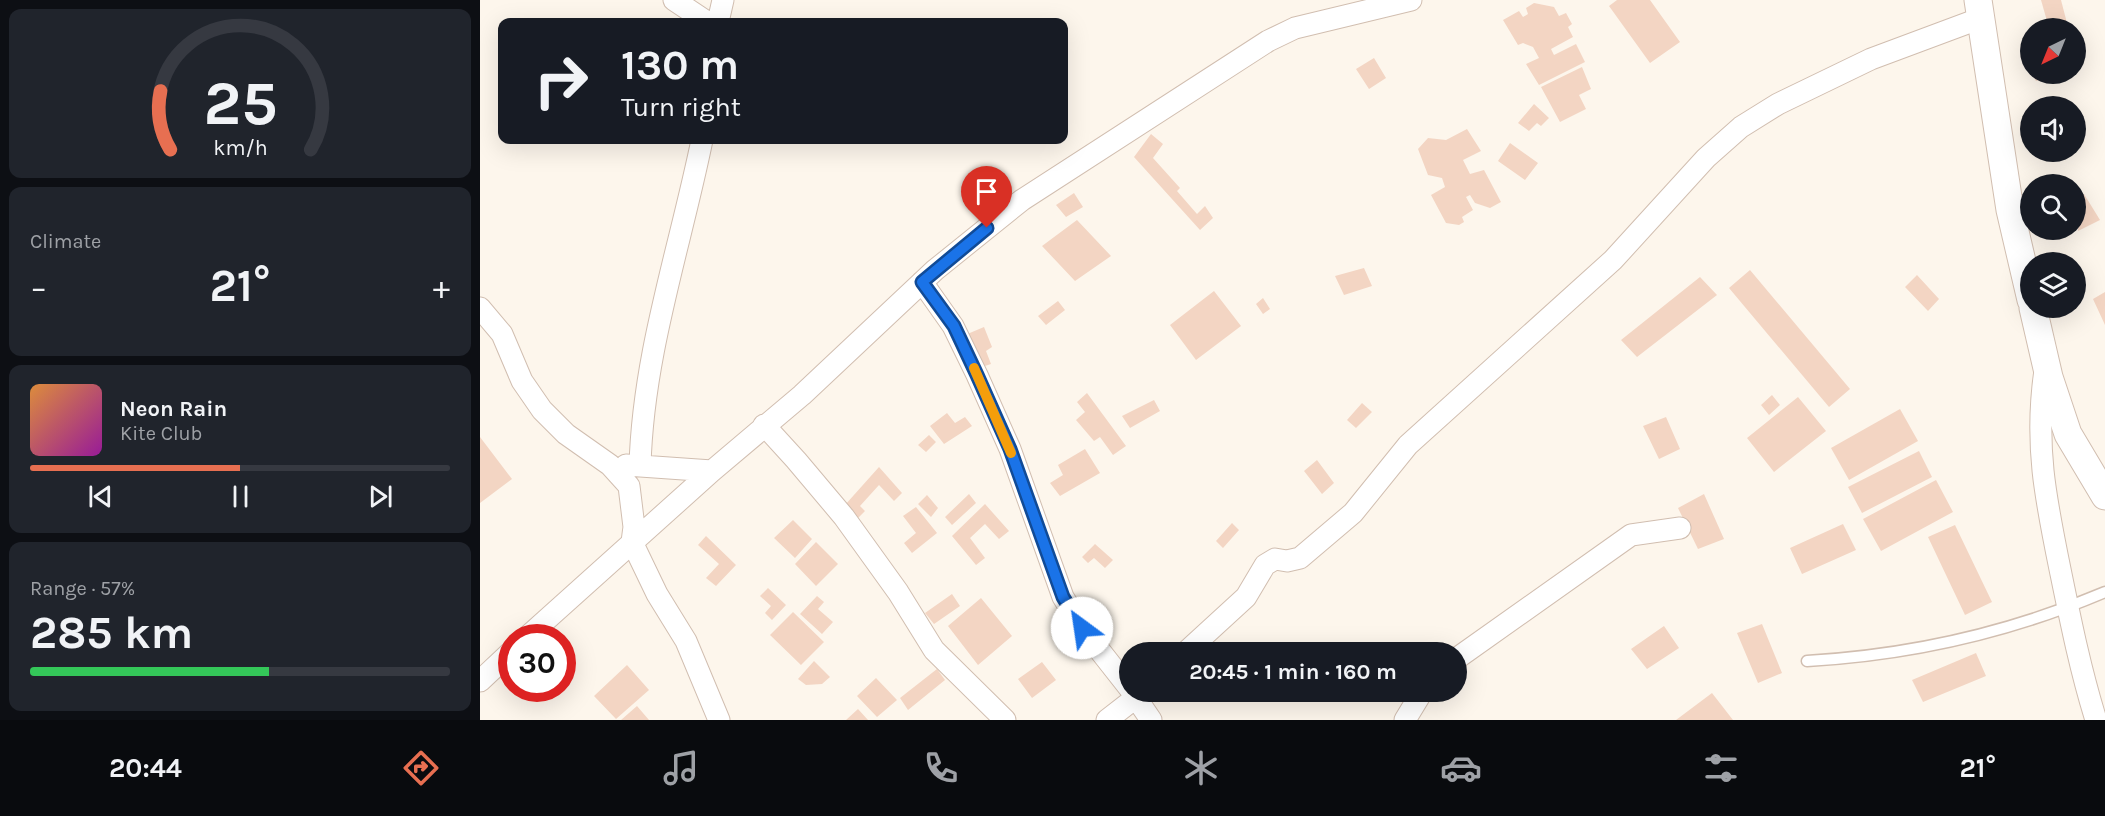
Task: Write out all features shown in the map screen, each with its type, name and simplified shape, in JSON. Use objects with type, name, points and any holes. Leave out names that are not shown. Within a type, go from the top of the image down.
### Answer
[{"type":"street","points":[[674,0],[701,18]]},
{"type":"street","points":[[719,18],[723,0]]},
{"type":"street","points":[[541,624],[711,471],[802,395],[922,282],[1022,200],[1269,41],[1295,28],[1411,0]]},
{"type":"street","points":[[1197,642],[1246,597],[1265,565],[1275,559],[1287,561],[1300,558],[1353,513],[1408,445],[1612,260],[1706,158],[1741,128],[1787,99],[1980,9],[2010,210],[2020,253]]},
{"type":"street","points":[[640,466],[641,433],[661,310],[701,144]]},
{"type":"street","points":[[922,282],[954,326],[977,375],[1010,449],[1063,597],[1082,628],[1119,673]]},
{"type":"street","points":[[480,308],[502,334],[522,381],[542,410],[566,434],[610,465],[629,486],[634,527],[632,542],[657,594],[686,641],[719,720]]},
{"type":"street","points":[[2035,318],[2046,365],[2068,434],[2105,496]]},
{"type":"street","points":[[2046,365],[2040,410],[2040,452],[2047,505],[2081,671],[2096,720]]},
{"type":"street","points":[[764,425],[796,459],[844,517],[898,592],[934,650],[1005,720]]},
{"type":"street","points":[[610,465],[711,471]]},
{"type":"street","points":[[1467,651],[1630,535],[1680,528]]},
{"type":"street","points":[[480,681],[498,664]]},
{"type":"street","points":[[1107,720],[1125,702]]},
{"type":"street","points":[[1141,702],[1151,720]]},
{"type":"street","points":[[1405,720],[1416,702]]},
{"type":"lane","points":[[1807,661],[1864,658],[1924,648],[2022,625],[2105,592]]},
{"type":"building","points":[[1617,0],[1650,0],[1680,42],[1650,63],[1609,6]]},
{"type":"building","points":[[2041,0],[2061,0],[2066,18],[2046,18]]},
{"type":"building","points":[[1534,3],[1554,7],[1559,16],[1566,13],[1572,24],[1568,27],[1573,37],[1551,49],[1554,55],[1576,44],[1585,62],[1539,85],[1526,64],[1539,58],[1533,47],[1523,43],[1518,45],[1503,20],[1519,11],[1523,17],[1528,14],[1526,8]]},
{"type":"building","points":[[1374,58],[1386,78],[1369,89],[1356,69]]},
{"type":"building","points":[[1582,67],[1591,89],[1579,95],[1586,109],[1560,122],[1541,87]]},
{"type":"building","points":[[1534,104],[1549,118],[1541,126],[1537,123],[1529,131],[1518,123]]},
{"type":"building","points":[[1467,129],[1481,151],[1463,160],[1470,174],[1484,170],[1501,202],[1490,208],[1475,203],[1470,195],[1466,197],[1473,210],[1462,217],[1464,222],[1459,225],[1446,223],[1431,195],[1445,187],[1442,178],[1428,175],[1418,149],[1428,138],[1446,140]]},
{"type":"building","points":[[1151,134],[1163,144],[1153,158],[1180,188],[1177,191],[1197,214],[1205,206],[1213,218],[1200,230],[1134,157]]},
{"type":"building","points":[[1510,143],[1538,163],[1525,180],[1498,161]]},
{"type":"building","points":[[1074,193],[1083,207],[1066,217],[1056,205]]},
{"type":"building","points":[[2086,197],[2100,220],[2086,227]]},
{"type":"building","points":[[1077,220],[1111,256],[1075,281],[1042,246]]},
{"type":"building","points":[[1364,268],[1372,286],[1344,295],[1335,276]]},
{"type":"building","points":[[1750,270],[1850,389],[1829,407],[1729,288]]},
{"type":"building","points":[[1917,275],[1939,299],[1928,311],[1905,287]]},
{"type":"building","points":[[1700,277],[1717,295],[1637,357],[1621,340]]},
{"type":"building","points":[[1214,291],[1241,326],[1196,360],[1170,325]]},
{"type":"building","points":[[2105,292],[2105,325],[2093,299]]},
{"type":"building","points":[[1263,298],[1270,309],[1263,314],[1256,304]]},
{"type":"building","points":[[1058,301],[1065,310],[1046,325],[1038,316]]},
{"type":"building","points":[[984,327],[992,347],[986,351],[991,364],[979,368],[965,335]]},
{"type":"building","points":[[1087,393],[1126,446],[1113,455],[1100,437],[1094,441],[1076,420],[1085,412],[1077,402]]},
{"type":"building","points":[[1772,395],[1780,405],[1769,415],[1761,405]]},
{"type":"building","points":[[1798,397],[1826,431],[1774,472],[1747,438]]},
{"type":"building","points":[[1154,400],[1160,411],[1130,428],[1122,416]]},
{"type":"building","points":[[1362,403],[1372,412],[1356,428],[1347,420]]},
{"type":"building","points":[[1900,409],[1918,441],[1849,480],[1831,448]]},
{"type":"building","points":[[947,413],[955,423],[965,417],[972,426],[944,444],[930,426]]},
{"type":"building","points":[[1666,417],[1680,449],[1659,459],[1643,426]]},
{"type":"building","points":[[929,435],[936,442],[926,452],[918,445]]},
{"type":"building","points":[[480,437],[512,479],[480,503]]},
{"type":"building","points":[[1085,449],[1100,473],[1060,496],[1050,483],[1063,475],[1058,465]]},
{"type":"building","points":[[1919,451],[1932,477],[1862,513],[1848,487]]},
{"type":"building","points":[[1317,460],[1334,483],[1322,494],[1304,471]]},
{"type":"building","points":[[879,467],[902,493],[894,501],[879,485],[860,506],[865,511],[858,518],[845,505]]},
{"type":"building","points":[[1936,480],[1953,512],[1881,551],[1863,519]]},
{"type":"building","points":[[969,494],[976,503],[952,525],[945,517]]},
{"type":"building","points":[[1704,494],[1724,539],[1698,549],[1678,508]]},
{"type":"building","points":[[927,495],[938,508],[931,517],[918,504]]},
{"type":"building","points":[[985,504],[1009,531],[999,539],[985,524],[970,538],[985,558],[976,565],[952,536]]},
{"type":"building","points":[[916,507],[937,533],[912,553],[904,543],[916,533],[903,516]]},
{"type":"building","points":[[793,520],[812,539],[795,558],[774,538]]},
{"type":"building","points":[[1232,523],[1239,530],[1223,548],[1216,541]]},
{"type":"building","points":[[1843,524],[1856,550],[1802,574],[1790,548]]},
{"type":"building","points":[[1955,525],[1992,602],[1965,615],[1928,537]]},
{"type":"building","points":[[706,536],[736,565],[716,586],[706,578],[719,564],[698,545]]},
{"type":"building","points":[[816,542],[838,564],[816,586],[795,564]]},
{"type":"building","points":[[1095,544],[1113,560],[1105,568],[1094,558],[1088,563],[1082,557]]},
{"type":"building","points":[[768,588],[786,605],[772,620],[765,613],[771,606],[760,596]]},
{"type":"building","points":[[952,594],[960,606],[934,624],[925,613]]},
{"type":"building","points":[[817,596],[824,602],[818,609],[833,622],[822,634],[800,614]]},
{"type":"building","points":[[981,598],[1012,636],[978,665],[948,626]]},
{"type":"building","points":[[793,612],[824,642],[801,665],[770,635]]},
{"type":"building","points":[[1762,624],[1782,673],[1758,683],[1737,633]]},
{"type":"building","points":[[1664,626],[1679,648],[1647,669],[1631,649]]},
{"type":"building","points":[[1976,653],[1986,676],[1923,702],[1912,680]]},
{"type":"building","points":[[814,661],[830,677],[822,684],[806,685],[798,679]]},
{"type":"building","points":[[1042,662],[1056,680],[1032,698],[1018,679]]},
{"type":"building","points":[[627,665],[649,690],[616,719],[594,696]]},
{"type":"building","points":[[937,669],[945,680],[908,710],[900,698]]},
{"type":"building","points":[[876,678],[897,700],[877,717],[857,696]]},
{"type":"building","points":[[1712,693],[1733,720],[1676,720]]},
{"type":"building","points":[[637,706],[649,720],[621,720]]},
{"type":"building","points":[[858,709],[868,720],[846,720]]},
{"type":"slow traffic","points":[[974,368],[1011,453]]},
{"type":"route","points":[[987,228],[922,282],[954,326],[977,375],[1010,449],[1063,597],[1082,628]]}]
